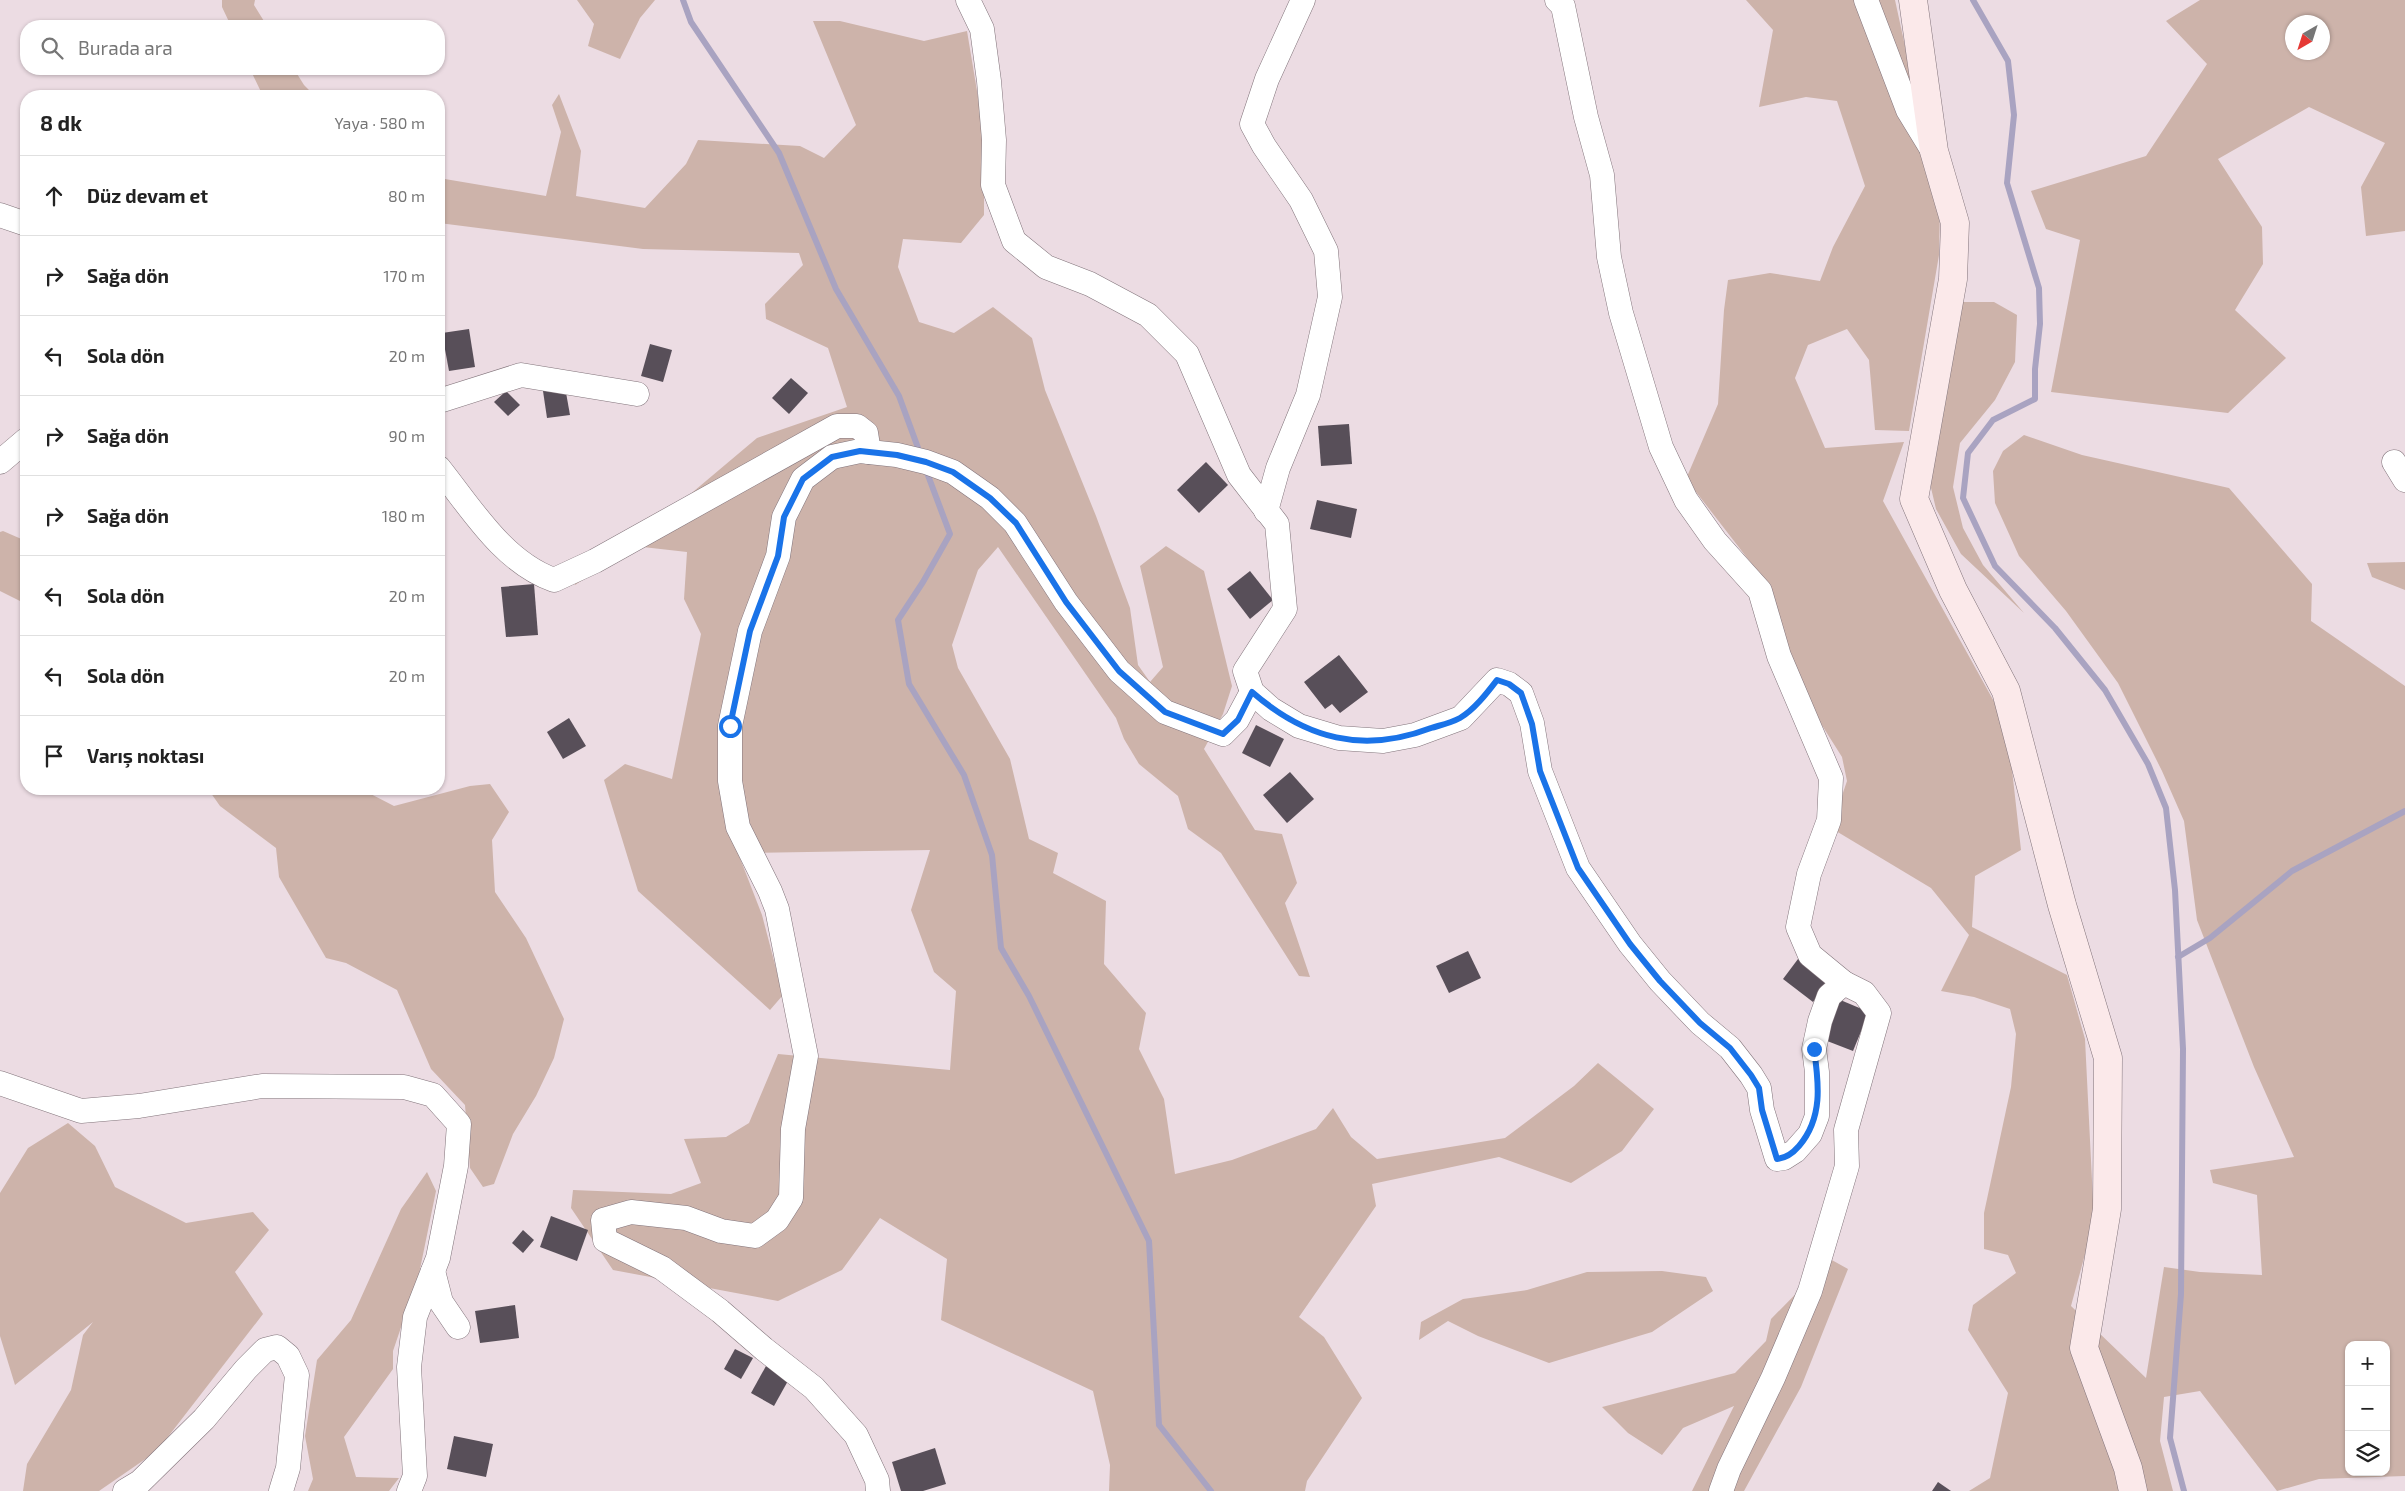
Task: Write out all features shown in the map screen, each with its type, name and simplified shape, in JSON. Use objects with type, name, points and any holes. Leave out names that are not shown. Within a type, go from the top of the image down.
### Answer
[{"type":"street","points":[[968,0],[982,30],[989,81],[994,140],[993,185],[1014,241],[1046,267],[1090,284],[1148,315],[1187,354],[1239,475],[1276,524],[1285,609],[1245,671],[1252,692],[1271,709],[1299,726],[1339,738],[1383,742],[1415,735],[1461,718],[1497,680],[1509,684],[1521,693],[1532,724],[1540,771],[1578,868],[1630,944],[1660,981],[1700,1023],[1730,1048],[1751,1075],[1759,1088],[1762,1110],[1777,1159],[1784,1158],[1795,1151],[1810,1134],[1817,1116],[1818,1072],[1814,1049],[1820,1021],[1829,996],[1844,983]]},
{"type":"street","points":[[1266,511],[1278,468],[1308,395],[1330,297],[1326,251],[1301,200],[1264,146],[1252,124],[1267,78],[1303,0]]},
{"type":"street","points":[[1557,0],[1563,6],[1586,118],[1602,175],[1609,257],[1621,314],[1661,448],[1686,500],[1715,540],[1760,590],[1779,656],[1831,778],[1829,820],[1809,874],[1798,927],[1810,955],[1844,983],[1864,993],[1878,1013],[1846,1130],[1847,1166],[1810,1291],[1773,1378],[1720,1491]]},
{"type":"street","points":[[1866,0],[1908,110],[1934,152]]},
{"type":"street","points":[[1914,0],[1934,152],[1955,223],[1953,279],[1914,499],[1953,590],[2006,691],[2062,905],[2108,1058],[2107,1209],[2084,1348],[2128,1468],[2133,1491]]},
{"type":"street","points":[[0,215],[20,222]]},
{"type":"street","points":[[445,399],[520,375],[637,394]]},
{"type":"street","points":[[445,476],[496,540],[537,574],[554,580],[595,561],[837,426],[857,426],[866,433],[869,452]]},
{"type":"street","points":[[0,462],[20,445]]},
{"type":"street","points":[[878,1491],[877,1480],[856,1436],[814,1388],[764,1349],[720,1311],[662,1268],[605,1240],[603,1220],[631,1212],[686,1218],[721,1231],[755,1236],[777,1220],[791,1198],[793,1129],[806,1056],[776,909],[738,827],[730,781],[730,726],[750,631],[778,556],[784,517],[803,479],[832,457],[860,451],[869,452],[919,460],[953,472],[990,498],[1016,523],[1066,602],[1119,671],[1165,712],[1223,734],[1238,720],[1252,692]]},
{"type":"street","points":[[0,1084],[81,1111],[139,1106],[262,1086],[380,1085],[404,1087],[433,1095],[459,1124],[456,1166],[438,1258],[415,1317],[409,1367],[415,1476],[409,1491]]},
{"type":"street","points":[[433,1271],[441,1302],[458,1328]]},
{"type":"street","points":[[125,1491],[140,1482],[204,1419],[246,1369],[265,1350],[277,1348],[288,1356],[297,1374],[288,1468],[282,1491]]},
{"type":"shaded area","points":[[222,0],[255,0],[254,5],[263,20],[228,20],[222,7]]},
{"type":"shaded area","points":[[577,0],[655,0],[640,18],[620,59],[588,46],[594,24]]},
{"type":"shaded area","points":[[1746,0],[1895,0],[1940,207],[1939,255],[1909,431],[1875,430],[1869,360],[1847,329],[1808,345],[1795,378],[1825,448],[1904,442],[1883,501],[2007,725],[2021,850],[1975,876],[1972,927],[2067,975],[2085,1039],[2094,1221],[2071,1306],[2146,1378],[2164,1267],[2200,1272],[2262,1275],[2257,1195],[2213,1183],[2210,1170],[2294,1157],[2254,1067],[2197,920],[2184,821],[2162,771],[2118,683],[2066,611],[2019,556],[1995,503],[1993,471],[2003,451],[2024,435],[2082,455],[2229,488],[2312,584],[2311,621],[2405,686],[2405,1476],[2319,1479],[2277,1491],[2200,1391],[2164,1397],[2160,1441],[2173,1491],[1969,1491],[1990,1478],[2008,1393],[1968,1330],[1973,1305],[2016,1273],[2008,1255],[1984,1249],[1984,1213],[2011,1087],[2016,1034],[2010,1009],[1974,997],[1941,991],[1969,935],[1931,888],[1831,828],[1847,781],[1842,757],[1806,700],[1765,581],[1686,479],[1718,404],[1724,310],[1728,280],[1770,273],[1820,281],[1833,247],[1865,186],[1837,101],[1806,97],[1759,107],[1773,30]]},
{"type":"shaded area","points":[[2200,0],[2405,0],[2405,231],[2366,236],[2361,187],[2385,143],[2309,107],[2218,159],[2262,227],[2263,264],[2235,310],[2286,358],[2228,413],[2051,392],[2080,240],[2046,229],[2031,191],[2146,156],[2207,64],[2166,21]]},
{"type":"shaded area","points":[[813,21],[840,21],[924,41],[967,31],[984,133],[984,215],[961,243],[903,239],[898,267],[919,322],[954,333],[993,307],[1032,338],[1045,390],[1096,516],[1130,608],[1138,665],[1150,682],[1163,667],[1140,566],[1166,546],[1204,571],[1232,686],[1223,714],[1204,749],[1255,830],[1282,834],[1297,883],[1285,903],[1310,977],[1299,976],[1221,853],[1188,829],[1178,796],[1139,764],[1124,739],[1116,718],[998,547],[978,570],[952,645],[958,668],[1010,759],[1029,839],[1058,853],[1053,873],[1106,901],[1104,964],[1146,1013],[1139,1049],[1164,1099],[1175,1174],[1232,1160],[1316,1129],[1333,1108],[1351,1137],[1377,1159],[1505,1138],[1574,1086],[1598,1063],[1654,1109],[1622,1151],[1571,1183],[1499,1157],[1372,1184],[1376,1206],[1299,1317],[1324,1337],[1362,1398],[1307,1481],[1305,1491],[1109,1491],[1110,1465],[1093,1391],[941,1320],[947,1259],[880,1218],[842,1270],[778,1301],[613,1270],[571,1208],[573,1190],[671,1194],[701,1183],[684,1139],[726,1137],[749,1123],[778,1054],[950,1070],[956,991],[934,972],[911,910],[930,850],[738,853],[762,915],[783,995],[770,1010],[638,891],[604,780],[625,764],[672,779],[701,634],[684,599],[687,552],[634,546],[575,585],[564,564],[681,502],[757,438],[847,407],[828,348],[766,319],[765,304],[803,265],[799,253],[643,249],[445,224],[445,179],[546,196],[561,132],[552,105],[559,94],[581,151],[576,196],[645,208],[686,164],[698,140],[800,146],[824,158],[856,125]]},
{"type":"shaded area","points":[[253,75],[298,75],[309,90],[260,90]]},
{"type":"shaded area","points":[[1962,302],[1994,302],[2017,315],[2015,362],[1995,400],[1960,443],[1953,487],[1963,528],[1983,565],[2024,613],[1961,554],[1936,509],[1927,471]]},
{"type":"shaded area","points":[[3,531],[20,538],[20,601],[0,591],[0,532]]},
{"type":"shaded area","points":[[2405,562],[2405,590],[2372,577],[2367,563]]},
{"type":"shaded area","points":[[490,784],[509,812],[492,840],[495,892],[526,938],[564,1019],[554,1058],[536,1096],[513,1134],[494,1184],[483,1187],[470,1168],[465,1105],[431,1069],[397,990],[346,963],[326,958],[279,877],[276,848],[220,806],[212,795],[373,795],[394,806],[436,795],[445,795],[445,793],[470,786]]},
{"type":"shaded area","points":[[68,1123],[95,1146],[115,1187],[186,1223],[253,1212],[269,1230],[235,1272],[263,1314],[157,1451],[99,1491],[23,1491],[27,1464],[71,1390],[83,1335],[93,1322],[15,1385],[0,1336],[0,1193],[28,1148]]},
{"type":"shaded area","points":[[427,1172],[436,1191],[419,1274],[393,1351],[393,1369],[344,1437],[356,1477],[399,1478],[389,1491],[308,1491],[313,1479],[305,1436],[317,1360],[351,1320],[401,1209]]},
{"type":"shaded area","points":[[1830,1259],[1848,1269],[1801,1387],[1744,1491],[1692,1491],[1734,1406],[1683,1428],[1662,1455],[1628,1433],[1602,1407],[1735,1373],[1766,1341],[1771,1319]]},
{"type":"shaded area","points":[[1662,1271],[1706,1277],[1713,1291],[1652,1332],[1549,1363],[1478,1336],[1448,1321],[1419,1340],[1421,1322],[1463,1299],[1527,1290],[1587,1272]]},
{"type":"building","points":[[469,329],[475,367],[449,371],[445,349],[445,333]]},
{"type":"building","points":[[650,344],[672,350],[663,382],[641,376]]},
{"type":"building","points":[[791,378],[808,393],[789,414],[772,398]]},
{"type":"building","points":[[565,387],[570,415],[547,418],[543,391]]},
{"type":"building","points":[[506,391],[520,405],[508,416],[494,402]]},
{"type":"building","points":[[1349,424],[1352,464],[1321,466],[1318,426]]},
{"type":"building","points":[[1206,462],[1228,485],[1199,513],[1177,490]]},
{"type":"building","points":[[1317,500],[1357,509],[1351,538],[1310,529]]},
{"type":"building","points":[[1250,571],[1273,600],[1250,619],[1227,589]]},
{"type":"building","points":[[534,584],[538,635],[506,637],[501,587]]},
{"type":"building","points":[[1339,655],[1368,692],[1340,713],[1332,704],[1325,709],[1304,682]]},
{"type":"building","points":[[569,718],[586,746],[563,759],[547,732]]},
{"type":"building","points":[[1256,725],[1284,739],[1270,767],[1242,753]]},
{"type":"building","points":[[1290,772],[1314,799],[1287,823],[1263,795]]},
{"type":"building","points":[[1468,951],[1481,978],[1449,993],[1436,966]]},
{"type":"building","points":[[1801,955],[1831,978],[1813,1002],[1783,979]]},
{"type":"building","points":[[1838,999],[1869,1012],[1853,1051],[1822,1039]]},
{"type":"building","points":[[551,1216],[588,1230],[577,1261],[540,1247]]},
{"type":"building","points":[[523,1230],[534,1240],[523,1253],[512,1243]]},
{"type":"building","points":[[515,1305],[519,1338],[480,1343],[475,1311]]},
{"type":"building","points":[[735,1349],[753,1358],[741,1379],[724,1369]]},
{"type":"building","points":[[766,1366],[789,1379],[774,1406],[751,1393]]},
{"type":"building","points":[[454,1436],[493,1444],[486,1477],[447,1469]]},
{"type":"building","points":[[935,1448],[946,1484],[923,1491],[901,1491],[892,1462]]},
{"type":"building","points":[[1938,1482],[1951,1491],[1932,1491]]},
{"type":"waterway","points":[[683,0],[691,22],[779,153],[836,289],[899,396],[921,456]]},
{"type":"waterway","points":[[1973,0],[2008,61],[2014,115],[2007,183],[2039,288],[2040,324],[2035,369],[2035,399],[1993,420],[1968,453],[1963,498],[1995,566],[2055,628],[2105,690],[2148,764],[2166,808],[2175,890],[2183,1049],[2181,1294],[2170,1438],[2184,1491]]},
{"type":"waterway","points":[[926,470],[950,534],[923,582],[898,620],[909,684],[964,775],[992,855],[1001,948],[1029,996],[1149,1241],[1159,1425],[1211,1491]]},
{"type":"waterway","points":[[2178,957],[2210,938],[2292,871],[2405,811]]},
{"type":"route","points":[[730,726],[750,631],[778,556],[784,517],[803,479],[832,457],[860,451],[897,455],[926,462],[953,472],[990,498],[1016,523],[1066,602],[1119,671],[1165,712],[1223,734],[1238,720],[1252,692],[1271,709],[1299,726],[1339,738],[1383,742],[1415,735],[1461,718],[1486,694],[1497,680],[1509,684],[1521,693],[1532,724],[1540,771],[1578,868],[1630,944],[1660,981],[1700,1023],[1730,1048],[1751,1075],[1759,1088],[1762,1110],[1777,1159],[1784,1158],[1795,1151],[1810,1134],[1817,1116],[1818,1072],[1814,1049]]}]
